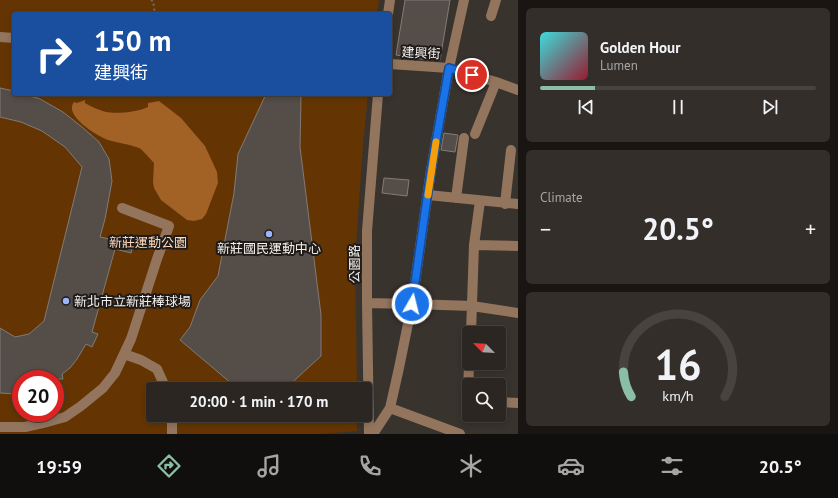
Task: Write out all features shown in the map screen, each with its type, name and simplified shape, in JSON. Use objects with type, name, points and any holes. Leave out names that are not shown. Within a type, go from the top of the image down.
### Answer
[{"type":"street","points":[[388,12],[390,0]]},
{"type":"street","points":[[374,434],[390,408],[412,304],[431,170],[449,68],[464,0]]},
{"type":"street","points":[[491,16],[496,0]]},
{"type":"street","points":[[0,38],[12,38]]},
{"type":"street","name":"建興街","points":[[392,64],[449,68],[518,90]]},
{"type":"street","points":[[475,134],[496,82]]},
{"type":"street","name":"公園路","points":[[369,434],[366,231],[378,96]]},
{"type":"street","points":[[456,198],[464,138]]},
{"type":"street","points":[[505,204],[512,150]]},
{"type":"street","points":[[428,195],[505,204],[518,204]]},
{"type":"street","points":[[471,326],[474,245],[480,200]]},
{"type":"street","points":[[0,427],[25,427],[65,416],[81,406],[103,388],[115,373],[131,339],[169,226],[122,208]]},
{"type":"street","points":[[474,245],[518,246]]},
{"type":"street","points":[[366,303],[472,306],[518,313]]},
{"type":"street","points":[[124,354],[141,360],[157,369],[163,382]]},
{"type":"street","points":[[506,402],[518,403]]},
{"type":"street","points":[[390,408],[460,434]]},
{"type":"street","points":[[172,422],[172,434]]},
{"type":"path","points":[[151,0],[153,1],[155,12]]},
{"type":"green space","name":"新莊運動公園","points":[[0,0],[379,0],[377,12],[12,12],[12,96],[368,96],[355,259],[357,382],[146,382],[146,422],[357,422],[357,431],[319,434],[0,434]]},
{"type":"shaded area","points":[[85,100],[85,103],[95,108],[106,112],[116,113],[139,110],[148,107],[148,103],[159,101],[181,118],[205,146],[217,172],[218,183],[206,214],[202,219],[194,221],[187,220],[161,200],[154,188],[154,163],[144,152],[131,145],[103,138],[90,130],[77,119],[73,113],[72,107],[74,102],[77,103]]},
{"type":"building","points":[[405,0],[450,0],[440,60],[432,58],[431,60],[428,60],[396,55]]},
{"type":"building","points":[[0,88],[12,91],[12,96],[30,96],[40,99],[63,112],[99,142],[109,159],[112,181],[100,237],[133,244],[131,253],[115,249],[92,332],[98,334],[92,347],[86,344],[77,359],[70,368],[64,372],[64,370],[12,370],[12,394],[0,393],[0,328],[15,337],[29,334],[44,321],[82,167],[65,147],[42,131],[21,122],[0,117]]},
{"type":"building","name":"新莊國民運動中心","points":[[265,96],[301,96],[300,147],[321,315],[321,356],[293,382],[230,382],[180,340],[190,327],[200,300],[218,276],[234,193],[238,154]]},
{"type":"building","points":[[444,133],[458,135],[455,152],[441,150]]},
{"type":"building","points":[[384,178],[409,180],[407,196],[382,193]]},
{"type":"slow traffic","points":[[428,195],[436,142]]},
{"type":"place","name":"新莊國民運動中心","points":[[269,234]]},
{"type":"place","name":"新北市立新莊棒球場","points":[[66,301]]},
{"type":"route","points":[[412,304],[431,170],[449,68],[472,75]]}]
